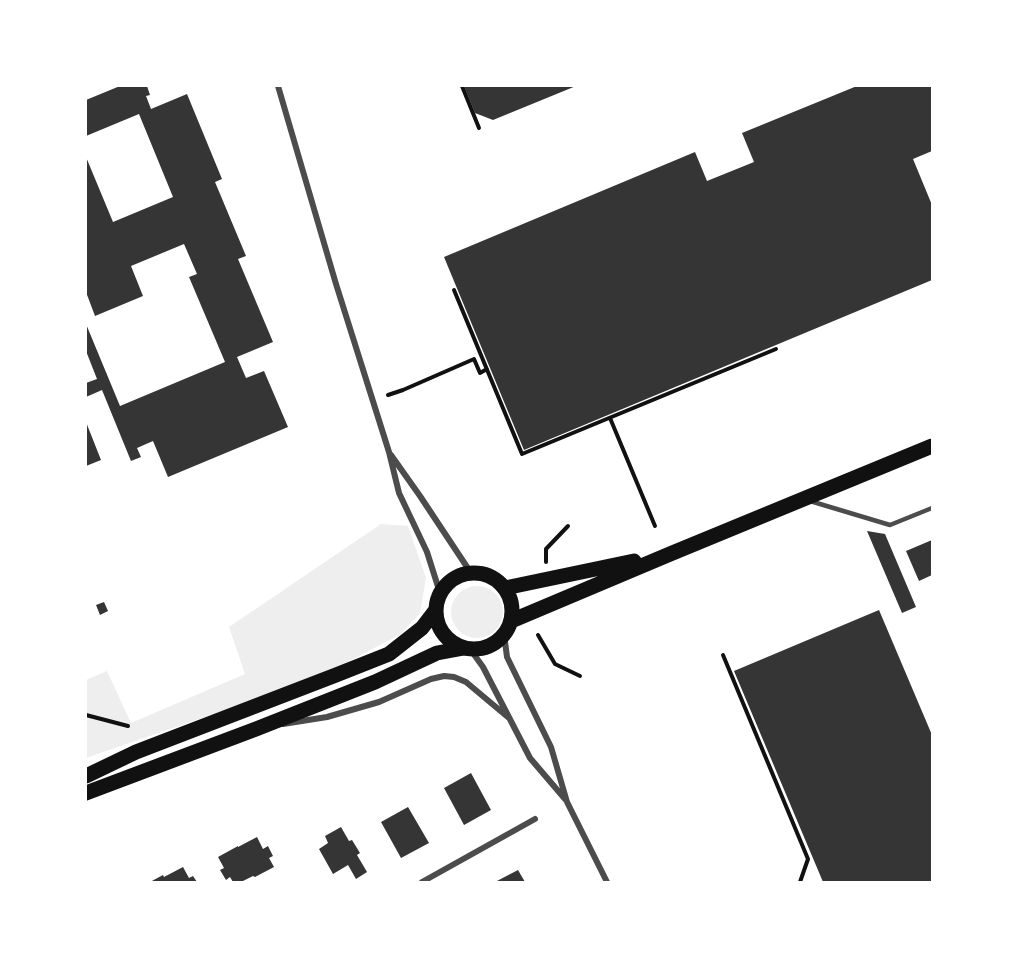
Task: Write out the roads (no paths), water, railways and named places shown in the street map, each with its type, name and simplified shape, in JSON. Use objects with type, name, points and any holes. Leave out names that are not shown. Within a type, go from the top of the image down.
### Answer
[{"type":"main road","points":[[435,610],[443,634],[456,645],[479,649],[489,646],[497,641],[508,628],[670,554],[933,446]]},
{"type":"main road","points":[[505,588],[670,554]]},
{"type":"main road","points":[[86,776],[136,752],[389,654],[422,628],[435,610],[440,593],[446,585],[462,574],[481,573],[498,581],[505,588],[512,604],[508,628]]},
{"type":"main road","points":[[86,793],[375,682],[437,653],[467,648]]},
{"type":"street","points":[[278,86],[339,295],[389,452],[399,493],[427,552],[440,593]]},
{"type":"street","points":[[389,452],[471,573]]},
{"type":"street","points":[[508,628],[507,657],[551,747],[567,802],[607,882]]},
{"type":"street","points":[[467,648],[483,666],[531,758],[567,802]]},
{"type":"street","points":[[256,729],[327,717],[379,702],[431,679],[444,676],[466,682],[509,718]]},
{"type":"street","points":[[422,882],[535,819]]},
{"type":"lane","points":[[803,499],[890,525],[933,508]]}]
